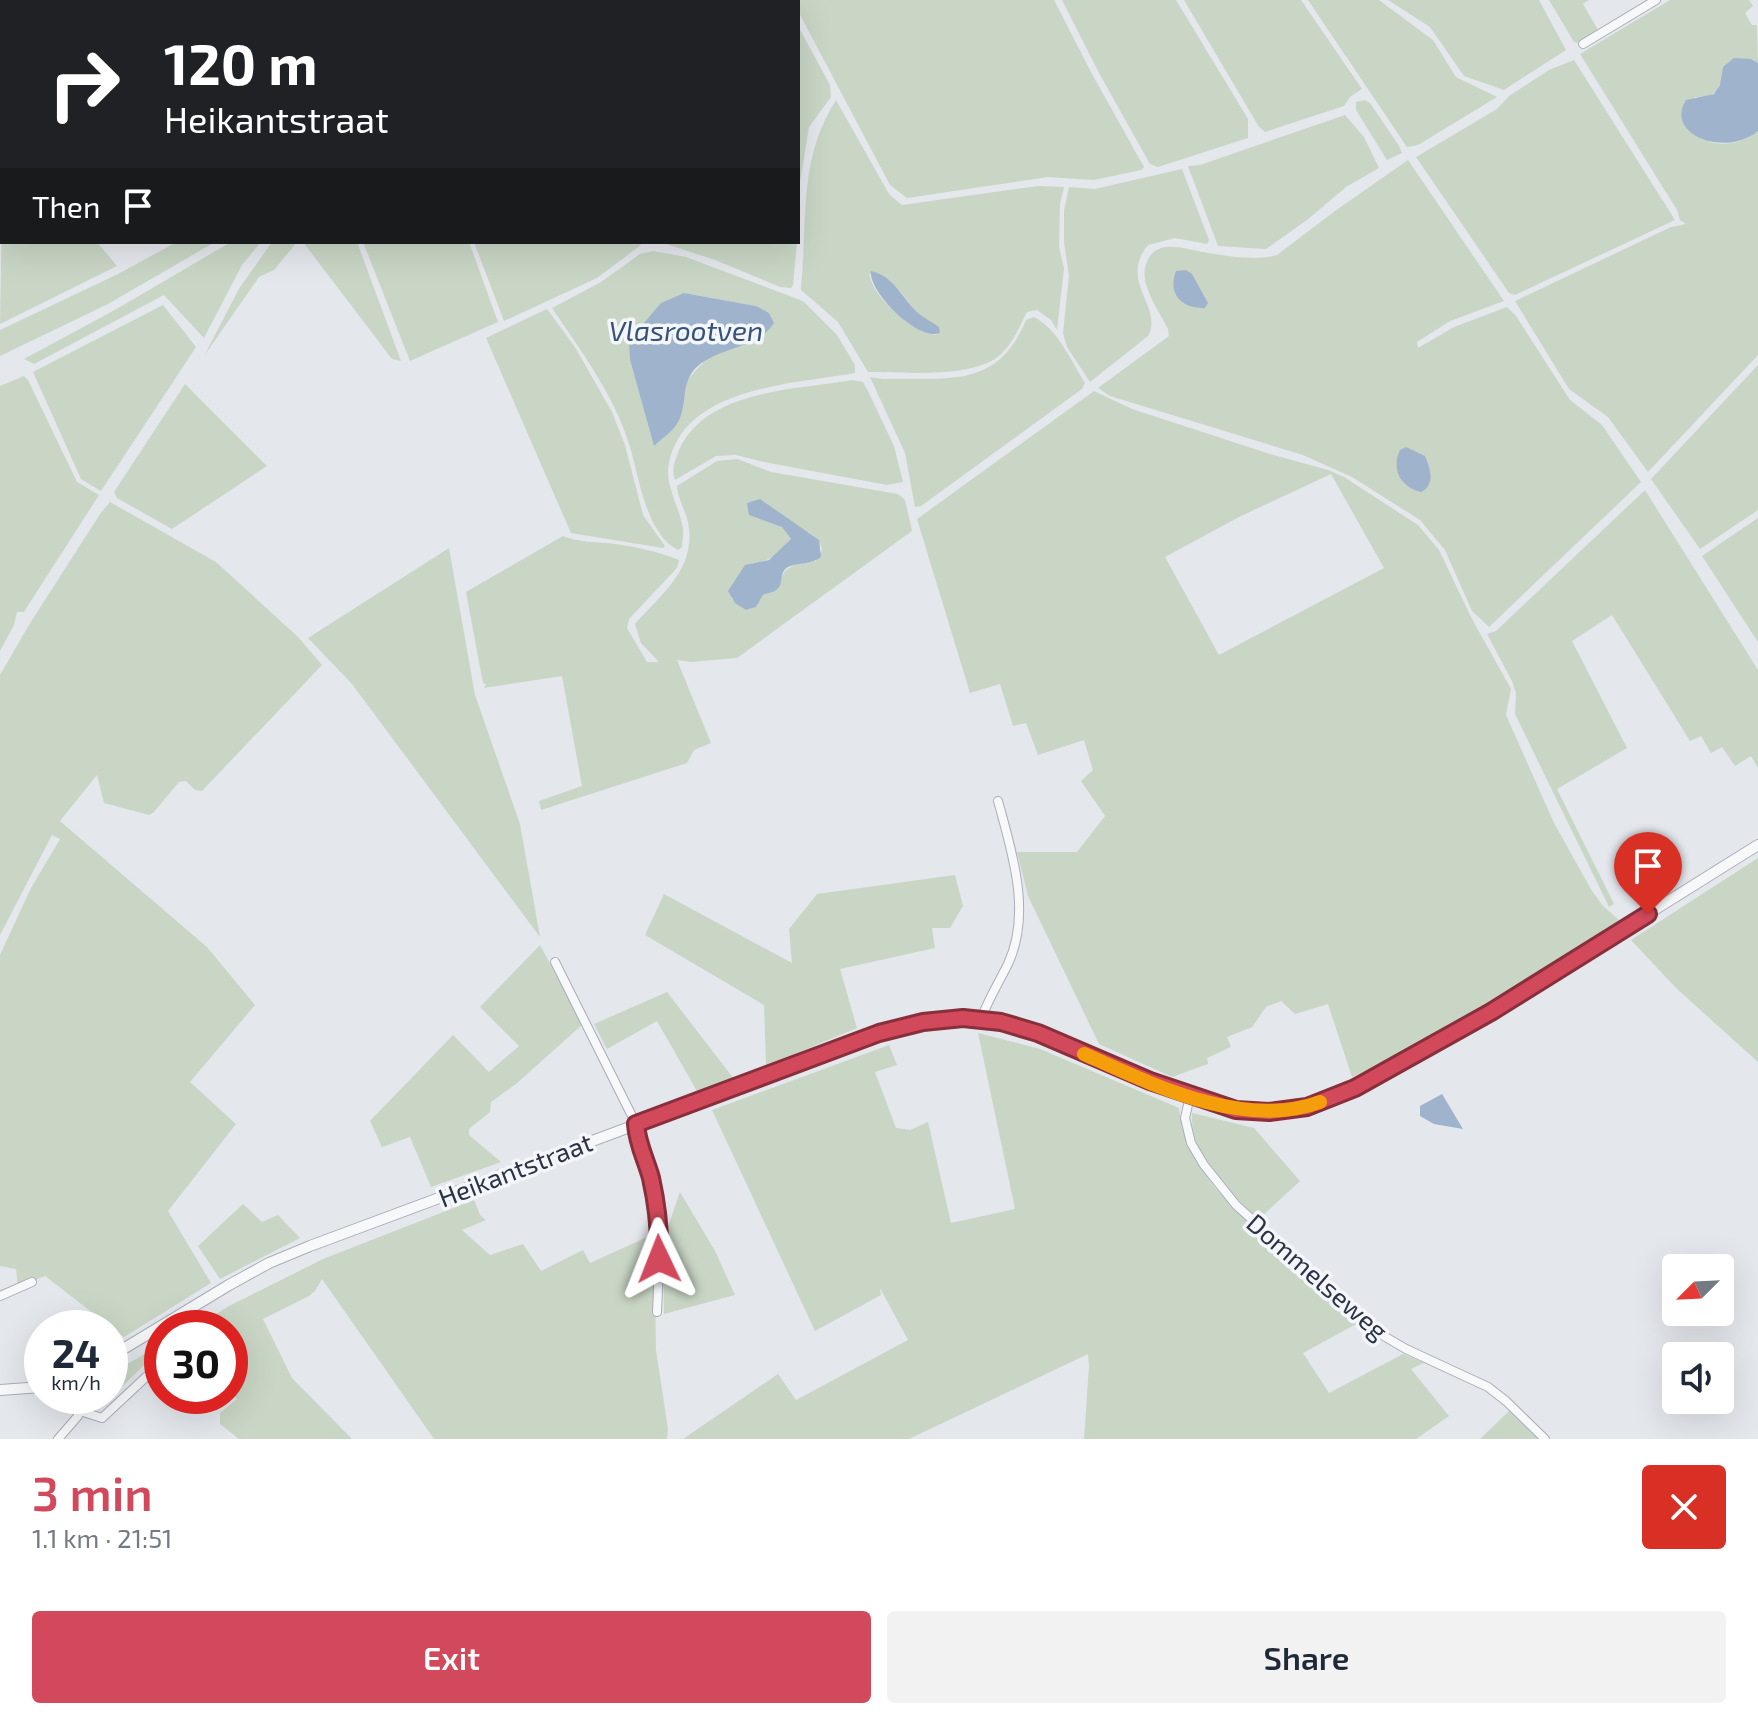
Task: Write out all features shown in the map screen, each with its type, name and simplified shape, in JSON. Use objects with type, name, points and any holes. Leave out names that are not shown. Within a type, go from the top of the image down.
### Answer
[{"type":"street","points":[[1583,44],[1656,0]]},
{"type":"street","points":[[981,1019],[1008,963],[1015,940],[1020,892],[998,801]]},
{"type":"street","name":"Heikantstraat","points":[[128,1345],[269,1263],[901,1026],[944,1019],[981,1019],[1038,1033],[1190,1096],[1236,1110],[1269,1112],[1307,1107],[1355,1088],[1491,1012],[1758,845]]},
{"type":"street","points":[[555,962],[636,1124],[651,1179],[660,1233],[657,1312]]},
{"type":"street","name":"Dommelseweg","points":[[1190,1096],[1185,1118],[1191,1143],[1204,1165],[1236,1205],[1377,1332],[1488,1387],[1545,1439]]},
{"type":"street","points":[[0,1296],[32,1282]]},
{"type":"street","points":[[128,1394],[144,1379]]},
{"type":"street","points":[[0,1390],[24,1388]]},
{"type":"street","points":[[58,1439],[79,1414]]},
{"type":"green space","points":[[800,0],[1054,0],[1144,167],[1094,180],[1048,177],[907,198],[890,185],[800,15]]},
{"type":"green space","points":[[1062,0],[1176,0],[1248,119],[1248,138],[1158,167],[1150,164]]},
{"type":"green space","points":[[1184,0],[1301,0],[1362,89],[1350,97],[1344,106],[1265,132],[1259,127]]},
{"type":"green space","points":[[1308,0],[1379,0],[1433,40],[1456,77],[1497,97],[1418,145],[1407,147]]},
{"type":"green space","points":[[1388,0],[1539,0],[1566,50],[1504,90],[1464,76],[1430,27]]},
{"type":"green space","points":[[1549,0],[1589,0],[1583,4],[1598,30],[1574,42]]},
{"type":"green space","points":[[1670,0],[1749,0],[1753,6],[1745,13],[1752,25],[1757,25],[1758,63],[1751,59],[1723,67],[1717,91],[1708,96],[1694,97],[1709,142],[1735,142],[1758,131],[1758,355],[1648,472],[1608,417],[1569,389],[1515,301],[1671,227],[1686,224],[1680,220],[1677,210],[1580,54]]},
{"type":"green space","points":[[800,30],[830,85],[831,97],[809,127],[800,182]]},
{"type":"green space","points":[[1574,60],[1675,220],[1515,295],[1509,293],[1416,157],[1497,109],[1509,96],[1549,70]]},
{"type":"green space","points":[[836,100],[889,194],[902,205],[1038,186],[1064,187],[1060,204],[1059,247],[1064,268],[1057,330],[1051,320],[1037,310],[1027,312],[1009,344],[989,362],[957,371],[868,372],[838,322],[801,290],[810,167],[824,122]],"holes":[[[869,274],[877,275],[896,287],[940,333],[934,335],[904,319],[886,303]]]},
{"type":"green space","points":[[1365,100],[1402,153],[1387,160],[1356,110],[1356,102]]},
{"type":"green space","points":[[1345,115],[1364,137],[1379,168],[1346,187],[1266,249],[1218,246],[1188,166],[1200,165]]},
{"type":"green space","points":[[1408,160],[1504,301],[1450,321],[1417,342],[1418,348],[1454,327],[1507,307],[1516,316],[1570,400],[1602,425],[1641,482],[1489,627],[1472,611],[1445,550],[1420,520],[1352,477],[1303,455],[1110,396],[1098,388],[1169,336],[1145,279],[1146,263],[1156,250],[1171,247],[1260,258],[1277,255]]},
{"type":"green space","points":[[1182,169],[1209,240],[1207,244],[1175,238],[1148,245],[1140,258],[1138,271],[1151,315],[1148,336],[1090,382],[1067,347],[1063,333],[1069,276],[1064,242],[1064,210],[1069,187],[1095,189]]},
{"type":"green space","points":[[1,244],[99,244],[117,266],[0,324]]},
{"type":"green space","points":[[173,244],[212,244],[108,304],[0,356],[0,330]]},
{"type":"green space","points":[[228,244],[259,244],[242,265],[204,338],[164,295],[34,364],[24,359]]},
{"type":"green space","points":[[271,244],[295,244],[274,270],[259,277],[204,356],[240,287]]},
{"type":"green space","points":[[305,244],[358,244],[401,361],[392,359]]},
{"type":"green space","points":[[364,244],[470,244],[498,322],[410,361]]},
{"type":"green space","points":[[475,244],[641,245],[597,278],[504,321]]},
{"type":"green space","points":[[666,244],[797,244],[791,288],[780,287]]},
{"type":"green space","points":[[653,251],[686,257],[803,301],[837,335],[855,365],[855,373],[773,386],[744,394],[718,404],[696,418],[679,438],[669,463],[670,488],[683,531],[682,547],[678,550],[667,542],[651,518],[616,410],[552,308],[601,282],[640,254]],"holes":[[[684,293],[756,306],[686,381],[676,426],[654,445],[630,360],[629,345]]]},
{"type":"green space","points":[[163,305],[196,347],[101,491],[81,479],[33,372]]},
{"type":"green space","points":[[547,309],[575,347],[612,412],[625,445],[643,515],[665,546],[663,548],[571,533],[486,338]]},
{"type":"green space","points":[[1034,317],[1050,329],[1063,346],[1085,383],[1082,389],[921,506],[915,507],[905,453],[870,377],[949,378],[985,369],[1001,358],[1014,343],[1026,320]]},
{"type":"green space","points":[[1758,365],[1758,510],[1700,549],[1651,479]]},
{"type":"green space","points":[[24,376],[77,482],[99,495],[24,612],[17,612],[14,625],[0,651],[0,386]]},
{"type":"green space","points":[[852,380],[863,382],[868,391],[894,446],[903,482],[887,485],[736,455],[716,456],[675,480],[673,469],[679,450],[692,430],[709,415],[754,396]]},
{"type":"green space","points":[[185,384],[267,466],[172,529],[117,498],[114,492]]},
{"type":"green space","points":[[1094,391],[1132,409],[1344,477],[1418,525],[1439,550],[1472,619],[1511,689],[1506,715],[1554,823],[1592,891],[1619,920],[1488,1004],[1352,1077],[1328,1004],[1295,1014],[1281,1001],[1266,1007],[1252,1027],[1227,1037],[1231,1047],[1207,1058],[1208,1064],[1172,1077],[1099,1044],[1028,896],[1017,852],[1077,852],[1105,816],[1081,781],[1093,770],[1084,740],[1038,755],[1026,723],[1013,726],[1000,684],[970,693],[917,519]],"holes":[[[1331,474],[1384,568],[1219,655],[1165,557],[1239,517]]]},
{"type":"green space","points":[[737,459],[771,472],[898,494],[905,500],[912,531],[737,658],[691,662],[677,660],[711,743],[694,750],[687,763],[541,810],[539,801],[582,786],[562,676],[484,688],[486,684],[483,683],[466,592],[563,536],[635,547],[671,557],[679,560],[677,568],[629,619],[627,628],[647,662],[659,662],[641,643],[635,624],[673,581],[686,557],[689,528],[677,486],[717,461]],"holes":[[[774,522],[809,533],[822,549],[816,561],[788,568],[781,583],[763,595],[756,607],[746,610],[731,598],[752,563],[774,556],[791,539]]]},
{"type":"green space","points":[[1645,490],[1758,670],[1758,768],[1751,756],[1735,766],[1722,747],[1711,753],[1701,736],[1690,741],[1612,615],[1572,641],[1627,748],[1557,789],[1614,904],[1609,907],[1515,714],[1516,693],[1512,681],[1487,634],[1496,631]]},
{"type":"green space","points":[[110,502],[216,562],[298,637],[322,665],[202,791],[195,790],[186,781],[179,782],[149,815],[104,803],[97,775],[60,821],[207,947],[255,1005],[190,1082],[236,1124],[168,1211],[211,1283],[168,1310],[144,1310],[144,1325],[128,1335],[128,1310],[89,1310],[45,1276],[18,1287],[16,1269],[0,1266],[0,955],[31,888],[60,839],[52,835],[0,935],[0,675]]},
{"type":"green space","points":[[1758,518],[1758,642],[1702,556]]},
{"type":"green space","points":[[449,548],[475,695],[520,824],[540,937],[352,684],[308,638]]},
{"type":"green space","points":[[1758,858],[1758,1062],[1676,988],[1631,940]]},
{"type":"green space","points":[[955,875],[963,906],[950,928],[932,928],[935,948],[840,969],[857,1028],[766,1066],[764,1005],[645,935],[664,894],[792,963],[789,929],[817,894]]},
{"type":"green space","points":[[540,945],[583,1024],[516,1084],[491,1102],[490,1112],[469,1129],[469,1135],[501,1162],[431,1187],[410,1137],[382,1147],[370,1121],[453,1035],[489,1072],[519,1046],[480,1007]]},
{"type":"green space","points":[[667,992],[734,1079],[697,1091],[657,1021],[607,1049],[594,1024]]},
{"type":"green space","points":[[978,1033],[1040,1049],[1179,1108],[1187,1141],[1216,1189],[1358,1323],[1303,1353],[1329,1393],[1403,1354],[1424,1363],[1411,1369],[1449,1416],[1416,1439],[1084,1439],[1088,1354],[909,1439],[683,1439],[778,1374],[796,1400],[908,1340],[880,1288],[881,1295],[815,1331],[712,1110],[889,1045],[897,1065],[875,1072],[896,1128],[910,1130],[928,1122],[951,1223],[1015,1209]]},
{"type":"green space","points":[[1192,1113],[1254,1128],[1300,1181],[1259,1219],[1224,1186],[1204,1159],[1193,1129]]},
{"type":"green space","points":[[680,1192],[715,1251],[735,1295],[664,1314],[663,1241]]},
{"type":"green space","points":[[474,1200],[480,1215],[486,1220],[462,1230],[490,1255],[523,1244],[541,1271],[583,1250],[590,1263],[654,1234],[656,1350],[667,1439],[434,1439],[322,1279],[309,1296],[263,1319],[292,1378],[352,1439],[239,1439],[220,1424],[220,1414],[248,1414],[248,1310],[223,1310],[323,1259]]},
{"type":"green space","points":[[243,1204],[262,1222],[278,1215],[300,1238],[220,1279],[198,1246]]},
{"type":"green space","points":[[144,1354],[144,1365],[128,1381],[128,1364]]},
{"type":"green space","points":[[1509,1411],[1538,1439],[1480,1439]]},
{"type":"water","points":[[1734,58],[1751,59],[1758,63],[1758,131],[1745,139],[1730,142],[1702,139],[1683,123],[1681,112],[1686,100],[1714,94],[1720,85],[1723,67]]},
{"type":"water","points":[[1186,270],[1192,274],[1208,303],[1205,308],[1183,303],[1175,293],[1176,271]]},
{"type":"water","points":[[871,271],[892,283],[918,313],[939,327],[940,333],[920,330],[896,313],[878,291]]},
{"type":"water","name":"Vlasrootven","points":[[684,293],[756,306],[769,313],[774,323],[758,338],[706,360],[692,372],[686,386],[681,417],[654,446],[630,360],[629,345],[632,337],[661,303]]},
{"type":"water","points":[[1406,447],[1425,456],[1429,466],[1429,485],[1421,492],[1403,482],[1397,470],[1397,457],[1400,450]]},
{"type":"water","points":[[760,499],[819,540],[821,557],[788,567],[783,572],[779,588],[763,595],[756,607],[746,610],[735,603],[728,591],[745,565],[769,560],[791,539],[782,527],[749,515],[747,503]]},
{"type":"water","points":[[1442,1094],[1463,1129],[1434,1124],[1420,1116],[1420,1106]]},
{"type":"slow traffic","points":[[1084,1054],[1190,1096],[1236,1110],[1269,1112],[1307,1107],[1320,1102]]},
{"type":"route","points":[[659,1259],[660,1233],[651,1179],[636,1124],[879,1033],[944,1019],[1001,1022],[1038,1033],[1190,1096],[1236,1110],[1269,1112],[1307,1107],[1355,1088],[1491,1012],[1648,914]]}]
